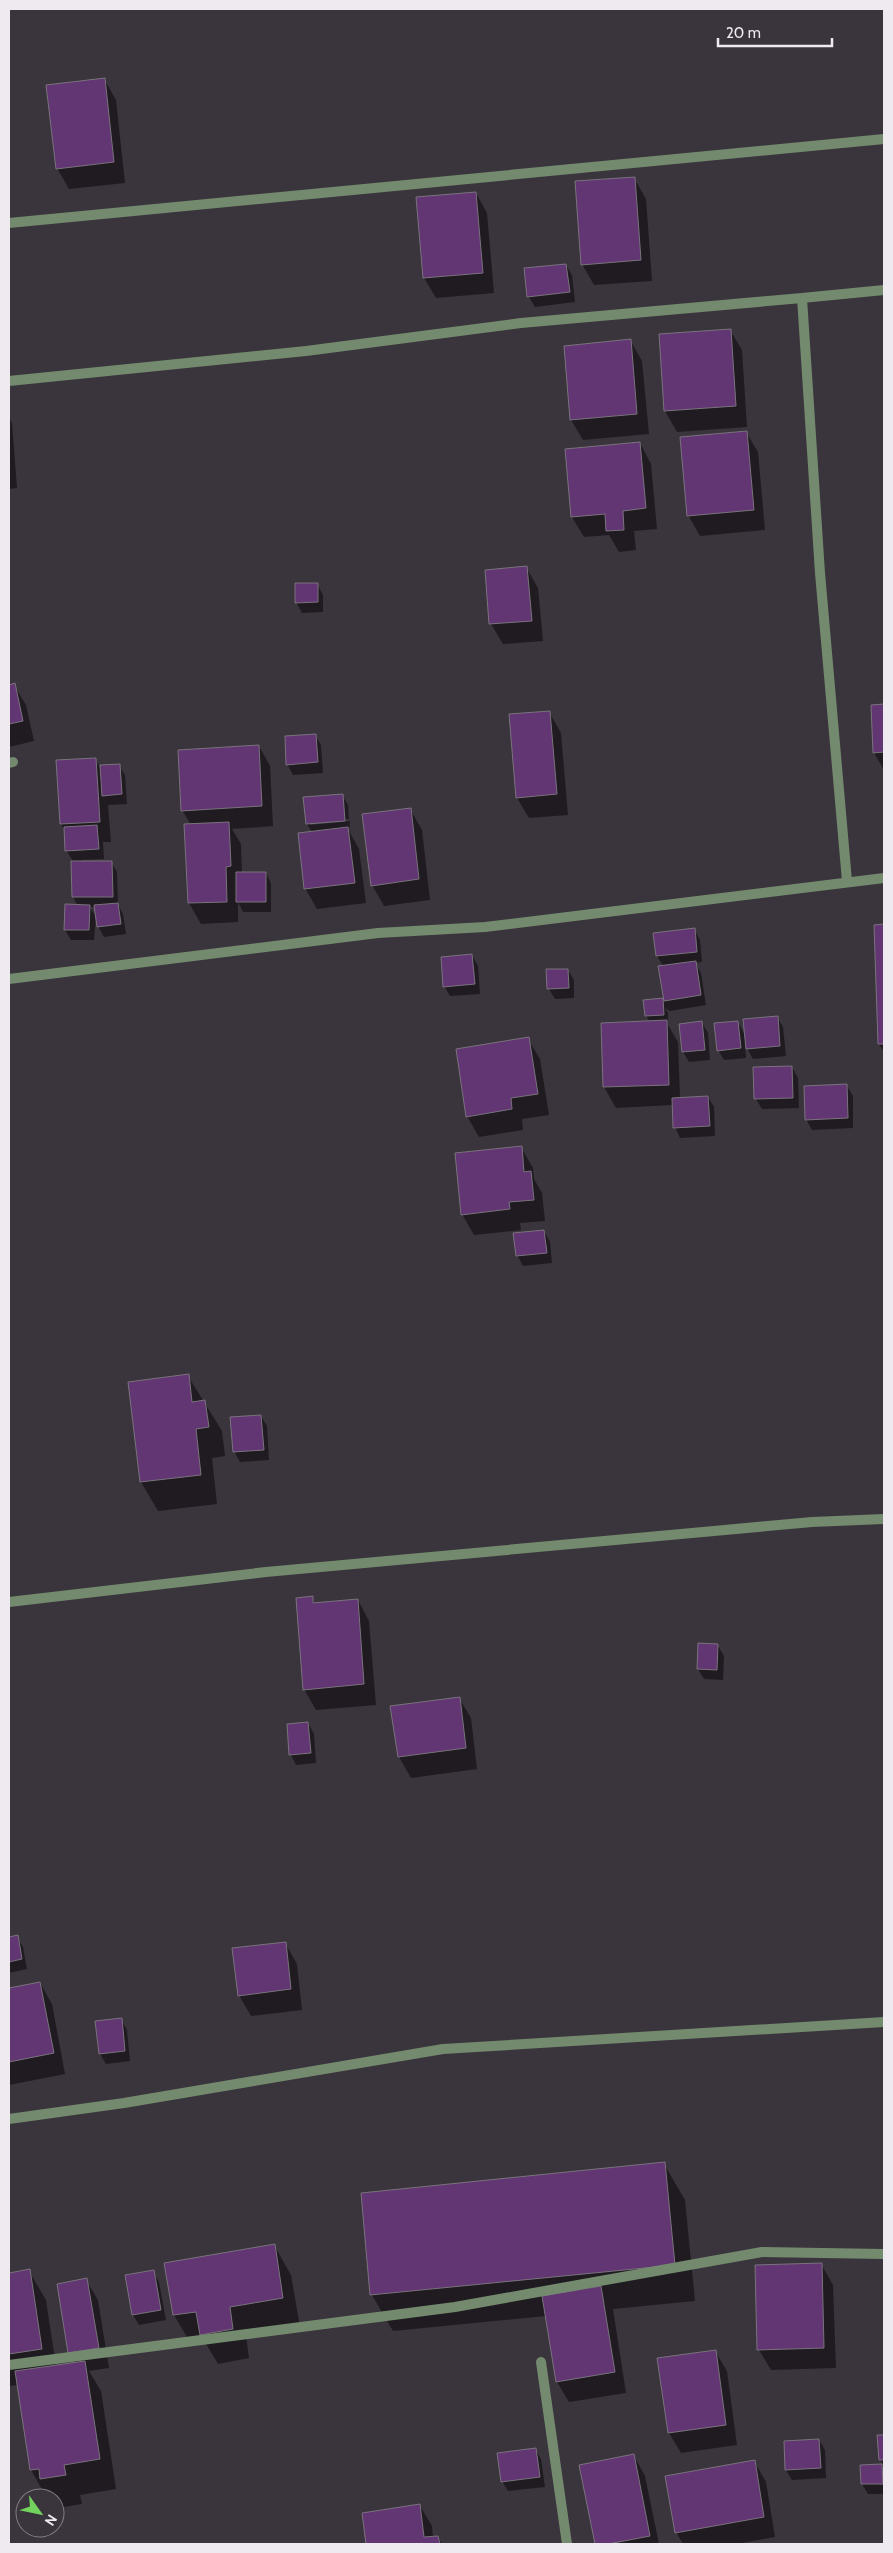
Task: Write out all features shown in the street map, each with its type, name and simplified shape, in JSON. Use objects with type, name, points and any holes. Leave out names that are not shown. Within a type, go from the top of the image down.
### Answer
[{"type":"street","points":[[9,223],[884,139]]},
{"type":"street","points":[[9,381],[306,351],[521,323],[884,290]]},
{"type":"street","points":[[802,298],[820,573],[847,881]]},
{"type":"street","points":[[9,979],[378,933],[485,927],[847,881],[884,878]]},
{"type":"street","points":[[9,1602],[266,1572],[812,1522],[884,1519]]},
{"type":"street","points":[[9,2119],[124,2103],[443,2049],[884,2022]]},
{"type":"street","points":[[9,2365],[455,2307],[762,2252],[884,2254]]},
{"type":"street","points":[[541,2362],[567,2544]]},
{"type":"building","points":[[105,78],[114,162],[56,169],[46,85]]},
{"type":"building","points":[[635,177],[641,260],[581,265],[575,181]]},
{"type":"building","points":[[476,192],[483,273],[423,278],[416,197]]},
{"type":"building","points":[[566,264],[570,292],[527,297],[524,268]]},
{"type":"building","points":[[731,329],[736,406],[664,411],[659,334]]},
{"type":"building","points":[[631,339],[637,414],[570,420],[564,346]]},
{"type":"building","points":[[747,431],[754,510],[687,516],[680,437]]},
{"type":"building","points":[[640,442],[646,508],[623,511],[624,530],[606,531],[605,514],[571,517],[565,449]]},
{"type":"building","points":[[527,566],[532,621],[489,624],[485,570]]},
{"type":"building","points":[[295,583],[318,583],[318,602],[295,603]]},
{"type":"building","points":[[15,683],[23,721],[9,724],[9,685]]},
{"type":"building","points":[[884,704],[884,752],[873,753],[871,705]]},
{"type":"building","points":[[550,711],[557,794],[516,798],[509,714]]},
{"type":"building","points":[[316,734],[318,762],[286,765],[285,736]]},
{"type":"building","points":[[259,745],[262,806],[181,811],[178,750]]},
{"type":"building","points":[[96,758],[100,822],[60,824],[56,760]]},
{"type":"building","points":[[120,764],[122,794],[102,796],[100,765]]},
{"type":"building","points":[[343,794],[345,821],[306,824],[303,797]]},
{"type":"building","points":[[411,808],[419,879],[371,886],[362,814]]},
{"type":"building","points":[[229,822],[231,866],[226,867],[227,902],[188,903],[184,824]]},
{"type":"building","points":[[97,825],[99,849],[65,851],[64,827]]},
{"type":"building","points":[[348,827],[355,883],[304,889],[298,833]]},
{"type":"building","points":[[71,861],[112,861],[113,897],[72,897]]},
{"type":"building","points":[[236,872],[266,872],[266,902],[236,902]]},
{"type":"building","points":[[118,903],[121,924],[97,927],[94,905]]},
{"type":"building","points":[[65,904],[90,905],[89,930],[64,930]]},
{"type":"building","points":[[884,924],[884,1044],[878,1044],[874,925]]},
{"type":"building","points":[[695,928],[697,952],[656,956],[653,933]]},
{"type":"building","points":[[472,954],[475,984],[443,987],[441,957]]},
{"type":"building","points":[[696,961],[701,995],[664,1001],[658,966]]},
{"type":"building","points":[[546,969],[568,969],[569,988],[547,989]]},
{"type":"building","points":[[663,998],[664,1015],[645,1016],[643,1000]]},
{"type":"building","points":[[778,1016],[780,1046],[746,1049],[743,1019]]},
{"type":"building","points":[[667,1020],[669,1085],[603,1087],[601,1023]]},
{"type":"building","points":[[702,1021],[705,1050],[682,1052],[679,1024]]},
{"type":"building","points":[[738,1021],[741,1048],[717,1051],[714,1023]]},
{"type":"building","points":[[529,1037],[538,1094],[511,1098],[512,1109],[466,1117],[456,1049]]},
{"type":"building","points":[[792,1066],[793,1098],[754,1099],[753,1067]]},
{"type":"building","points":[[847,1084],[848,1118],[805,1120],[804,1086]]},
{"type":"building","points":[[708,1096],[710,1126],[673,1128],[672,1098]]},
{"type":"building","points":[[522,1146],[524,1172],[531,1171],[534,1200],[509,1202],[510,1209],[461,1215],[455,1153]]},
{"type":"building","points":[[544,1230],[547,1253],[516,1256],[513,1233]]},
{"type":"building","points":[[189,1374],[192,1402],[205,1400],[209,1427],[196,1429],[201,1475],[140,1482],[128,1382]]},
{"type":"building","points":[[261,1415],[264,1450],[233,1452],[230,1417]]},
{"type":"building","points":[[313,1596],[313,1603],[358,1599],[364,1684],[303,1690],[296,1598]]},
{"type":"building","points":[[698,1643],[718,1644],[717,1670],[697,1669]]},
{"type":"building","points":[[460,1697],[466,1748],[398,1757],[390,1706]]},
{"type":"building","points":[[308,1722],[311,1753],[289,1755],[287,1724]]},
{"type":"building","points":[[18,1935],[22,1959],[9,1962],[9,1937]]},
{"type":"building","points":[[286,1942],[291,1989],[238,1996],[232,1948]]},
{"type":"building","points":[[40,1982],[54,2053],[9,2062],[9,1988]]},
{"type":"building","points":[[122,2018],[125,2051],[99,2054],[95,2021]]},
{"type":"building","points":[[665,2162],[675,2265],[370,2295],[361,2193]]},
{"type":"building","points":[[275,2244],[283,2298],[230,2307],[233,2329],[200,2335],[196,2312],[173,2315],[164,2263]]},
{"type":"building","points":[[822,2263],[824,2348],[757,2350],[755,2265]]},
{"type":"building","points":[[30,2269],[42,2349],[9,2354],[9,2273]]},
{"type":"building","points":[[154,2270],[161,2310],[132,2315],[125,2275]]},
{"type":"building","points":[[87,2278],[99,2348],[68,2353],[57,2284]]},
{"type":"building","points":[[601,2286],[615,2372],[556,2382],[542,2296]]},
{"type":"building","points":[[716,2350],[726,2425],[668,2433],[657,2358]]},
{"type":"building","points":[[85,2361],[100,2459],[64,2465],[66,2475],[40,2479],[39,2469],[30,2470],[15,2371]]},
{"type":"building","points":[[877,2435],[884,2435],[884,2460],[879,2460]]},
{"type":"building","points":[[819,2439],[821,2468],[785,2470],[784,2441]]},
{"type":"building","points":[[536,2448],[540,2477],[501,2482],[497,2453]]},
{"type":"building","points":[[634,2454],[650,2536],[608,2544],[595,2544],[579,2465]]},
{"type":"building","points":[[755,2460],[764,2517],[675,2533],[665,2476]]},
{"type":"building","points":[[882,2464],[883,2484],[861,2484],[860,2465]]},
{"type":"building","points":[[420,2504],[424,2537],[438,2536],[440,2544],[366,2544],[362,2513]]}]
